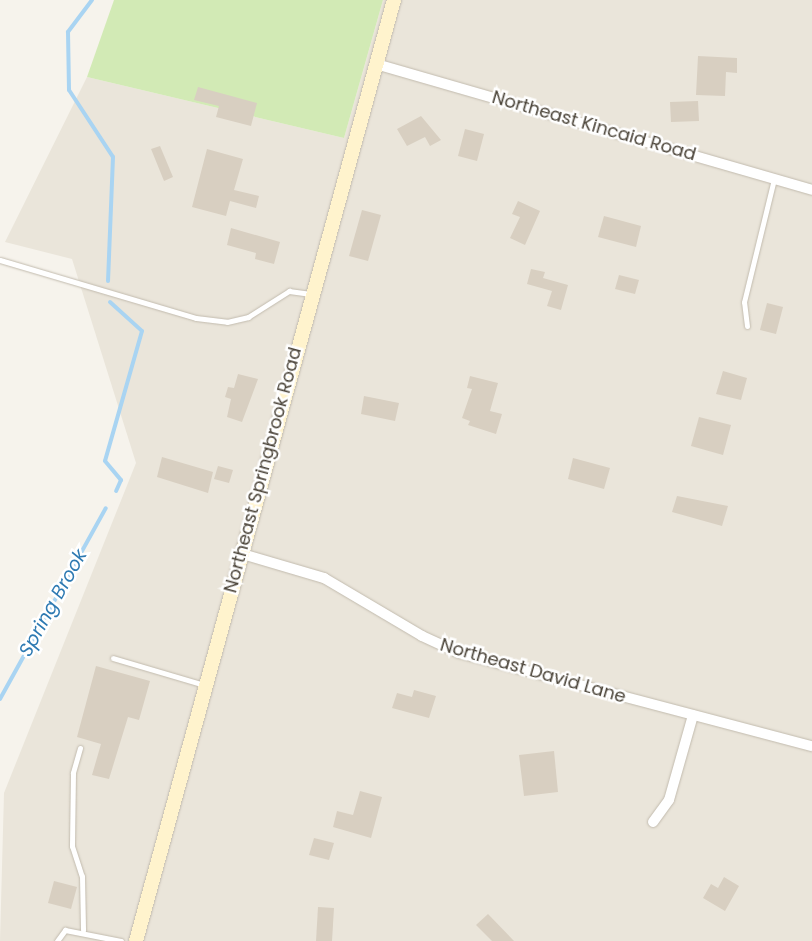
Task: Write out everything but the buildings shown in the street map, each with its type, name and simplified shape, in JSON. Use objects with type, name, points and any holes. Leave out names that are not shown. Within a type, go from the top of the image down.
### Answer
[{"type":"street","name":"Northeast Springbrook Road","points":[[136,941],[240,553],[394,0]]},
{"type":"street","name":"Northeast Kincaid Road","points":[[376,64],[812,190]]},
{"type":"street","name":"Northeast David Lane","points":[[240,553],[324,578],[415,633],[459,653],[812,746]]},
{"type":"street","points":[[653,822],[669,800],[693,715]]},
{"type":"lane","points":[[747,326],[744,302],[774,179]]},
{"type":"lane","points":[[0,260],[196,318],[227,322],[248,317],[289,291],[312,294]]},
{"type":"lane","points":[[113,658],[204,685]]},
{"type":"lane","points":[[80,748],[73,773],[72,846],[82,876],[83,930]]},
{"type":"lane","points":[[57,941],[65,930],[83,930],[121,941]]},
{"type":"shaded area","points":[[383,0],[812,0],[812,941],[0,941],[4,793],[136,463],[72,259],[5,242],[87,77],[344,138]]},
{"type":"green space","points":[[114,0],[383,0],[344,138],[87,77]]},
{"type":"waterway","name":"Spring Brook","points":[[92,0],[68,32],[69,90],[113,157],[108,281]]},
{"type":"waterway","name":"Spring Brook","points":[[110,302],[142,331],[105,461],[121,480],[116,491]]},
{"type":"waterway","name":"Spring Brook","points":[[0,699],[106,508]]}]
